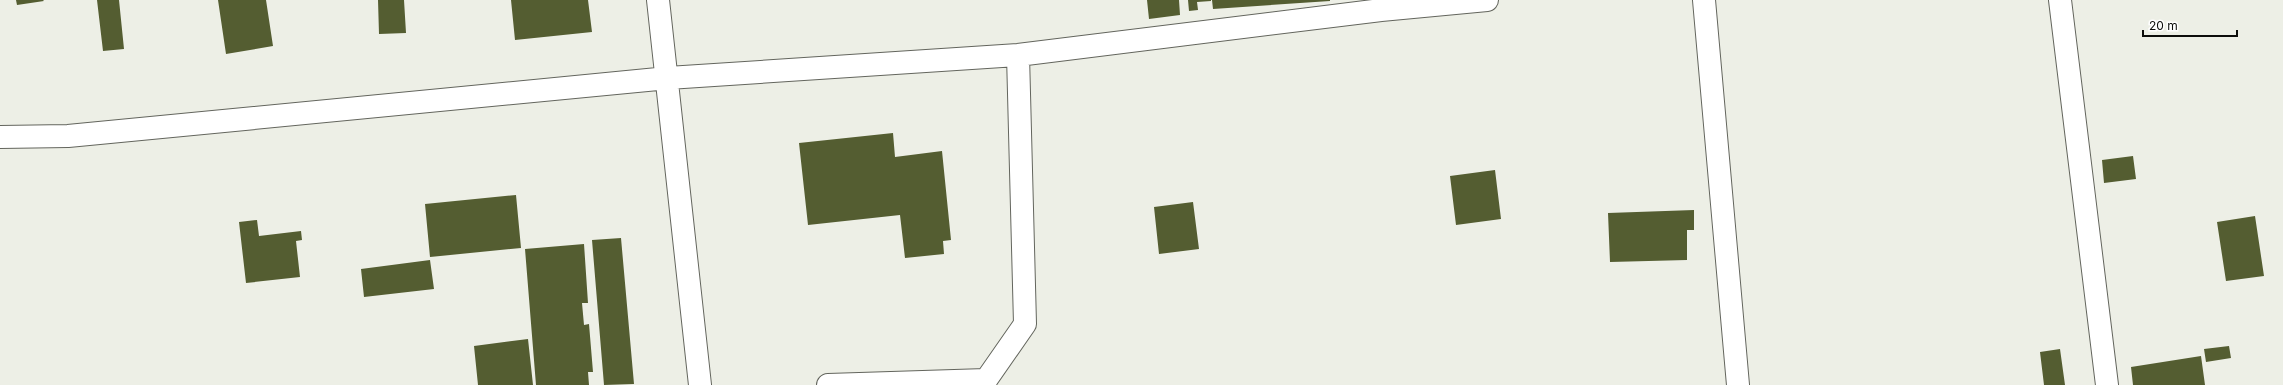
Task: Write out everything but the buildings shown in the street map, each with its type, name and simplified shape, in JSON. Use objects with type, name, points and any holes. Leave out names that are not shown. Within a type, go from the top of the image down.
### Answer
[{"type":"street","points":[[658,0],[668,78],[700,385]]},
{"type":"street","points":[[0,137],[68,136],[668,78],[1018,55],[1380,5],[1487,0]]},
{"type":"street","points":[[1704,0],[1738,385]]},
{"type":"street","points":[[2060,0],[2107,385]]},
{"type":"street","points":[[828,385],[986,382],[1025,324],[1018,55]]}]
